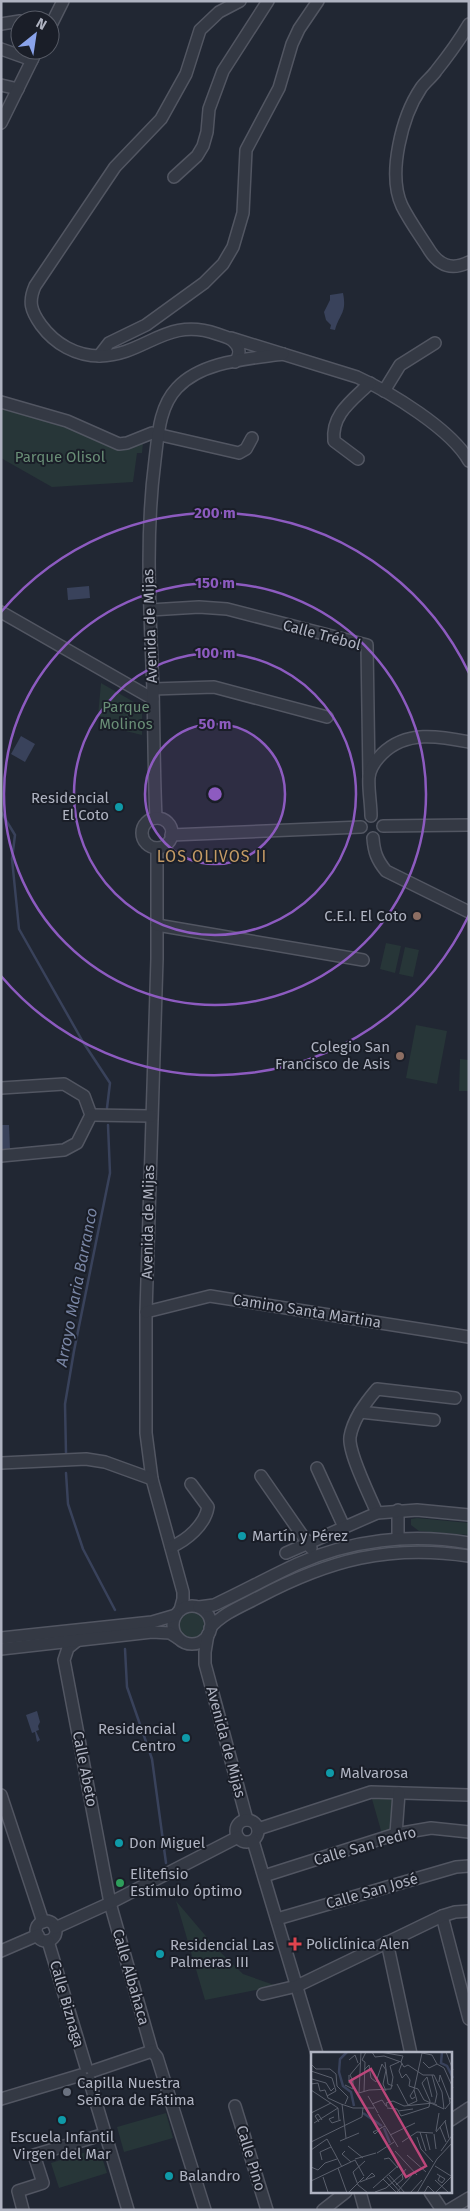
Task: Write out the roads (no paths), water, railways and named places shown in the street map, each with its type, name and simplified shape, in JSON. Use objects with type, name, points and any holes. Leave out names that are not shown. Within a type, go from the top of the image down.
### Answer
[{"type":"street","points":[[240,1],[219,12],[200,30],[186,74],[161,119],[115,167],[35,286],[31,310],[50,335],[74,352],[99,356],[116,354],[176,330],[194,328],[370,383],[450,437],[469,461]]},
{"type":"street","points":[[174,177],[197,156],[203,146],[207,132],[209,109],[222,71],[268,1]]},
{"type":"street","points":[[99,356],[109,343],[146,325],[204,283],[223,264],[233,247],[243,213],[246,150],[279,88],[292,44],[299,29],[318,1]]},
{"type":"street","points":[[469,24],[453,50],[421,88],[411,106],[396,154],[396,178],[401,204],[431,254],[440,263],[449,267],[460,266],[469,262]]},
{"type":"street","points":[[1,123],[32,60]]},
{"type":"street","points":[[1,84],[18,89]]},
{"type":"street","points":[[229,338],[236,343],[240,350],[235,362]]},
{"type":"street","points":[[384,391],[400,364],[435,344]]},
{"type":"street","name":"Avenida de Mijas","points":[[156,818],[148,547],[158,434],[169,398],[180,385],[197,373],[235,362],[282,354]]},
{"type":"street","points":[[358,460],[334,441],[333,430],[342,410],[370,383]]},
{"type":"street","points":[[1,402],[68,421],[120,444],[152,433],[239,453],[246,449],[252,438]]},
{"type":"street","name":"Calle Trébol","points":[[150,610],[199,607],[227,610],[367,645],[369,776]]},
{"type":"street","points":[[1,612],[153,694],[214,687],[327,717]]},
{"type":"street","points":[[372,816],[369,776],[376,760],[389,747],[406,739],[427,735],[469,742]]},
{"type":"street","points":[[372,816],[379,818],[383,826],[380,835],[373,838],[366,836],[361,827],[365,818],[372,816]]},
{"type":"street","points":[[156,818],[167,823],[172,830],[171,834],[165,846],[156,848],[147,845],[142,835],[142,829],[147,822],[156,818]]},
{"type":"street","points":[[383,826],[469,825]]},
{"type":"street","points":[[171,834],[361,827]]},
{"type":"street","points":[[373,838],[374,852],[378,861],[386,870],[469,912]]},
{"type":"street","name":"Avenida de Mijas","points":[[156,848],[157,925],[146,1312],[146,1433],[152,1479],[183,1592],[184,1599],[178,1612]]},
{"type":"street","points":[[157,925],[363,960]]},
{"type":"street","points":[[1,1088],[64,1084],[84,1096],[92,1115]]},
{"type":"street","points":[[92,1115],[151,1116]]},
{"type":"street","points":[[1,1156],[64,1150],[77,1143],[92,1115]]},
{"type":"street","name":"Camino Santa Martina","points":[[146,1312],[210,1296],[469,1337]]},
{"type":"street","points":[[377,1513],[352,1453],[350,1438],[360,1412],[376,1390],[455,1398]]},
{"type":"street","points":[[360,1412],[434,1420]]},
{"type":"street","points":[[1,1463],[86,1459],[105,1462],[152,1479]]},
{"type":"street","points":[[317,1468],[344,1527]]},
{"type":"street","points":[[261,1476],[315,1556]]},
{"type":"street","points":[[171,1547],[184,1541],[207,1516],[208,1507],[191,1484]]},
{"type":"street","points":[[398,1510],[398,1538]]},
{"type":"street","points":[[286,1553],[307,1542],[377,1513],[398,1510],[469,1515]]},
{"type":"street","points":[[1,1638],[152,1622],[189,1606],[214,1605],[315,1556],[355,1545],[398,1538],[448,1539],[469,1543]]},
{"type":"street","points":[[1,1649],[152,1632],[170,1633],[181,1640],[195,1643],[200,1642],[222,1617],[278,1587],[320,1568],[357,1557],[398,1552],[446,1552],[469,1556]]},
{"type":"street","name":"Avenida de Mijas","points":[[183,1592],[198,1607]]},
{"type":"street","points":[[198,1607],[208,1615],[209,1631]]},
{"type":"street","points":[[178,1612],[173,1627],[181,1640]]},
{"type":"street","name":"Avenida de Mijas","points":[[209,1631],[205,1664],[247,1820]]},
{"type":"street","name":"Calle Abeto","points":[[78,1640],[68,1648],[64,1660],[110,1903]]},
{"type":"street","name":"Avenida de Mijas","points":[[181,1640],[199,1654],[205,1664]]},
{"type":"street","points":[[258,1829],[371,1792],[469,1795]]},
{"type":"street","points":[[396,1834],[399,1793]]},
{"type":"street","points":[[1,1795],[43,1922]]},
{"type":"street","points":[[247,1820],[255,1823],[258,1829],[257,1837],[253,1841],[245,1842],[238,1837],[237,1826],[247,1820]]},
{"type":"street","name":"Calle San Pedro","points":[[264,1876],[396,1834],[431,1828],[469,1832]]},
{"type":"street","points":[[56,1928],[110,1903],[238,1837]]},
{"type":"street","points":[[253,1841],[316,2052]]},
{"type":"street","name":"Calle San José","points":[[276,1919],[456,1867],[469,1866]]},
{"type":"street","name":"Calle Albahaca","points":[[110,1903],[152,2051],[157,2056],[205,2210]]},
{"type":"street","points":[[264,1994],[297,1986],[442,1916],[455,1912],[469,1912]]},
{"type":"street","points":[[442,1916],[469,2019]]},
{"type":"street","points":[[43,1922],[52,1923],[56,1928],[54,1937],[48,1940],[43,1940],[38,1935],[37,1927],[43,1922]]},
{"type":"street","points":[[1,1951],[38,1935]]},
{"type":"street","name":"Calle Biznaga","points":[[48,1940],[128,2210]]},
{"type":"street","points":[[387,1942],[411,2052]]},
{"type":"street","points":[[1,2100],[13,2094],[87,2073],[152,2051]]},
{"type":"street","name":"Calle Pino","points":[[235,2106],[267,2210]]},
{"type":"street","points":[[452,2119],[469,2108]]},
{"type":"street","points":[[23,2210],[18,2191],[43,2183],[34,2155],[105,2134]]},
{"type":"street","points":[[323,2210],[343,2194]]},
{"type":"street","points":[[359,2194],[365,2210]]},
{"type":"street","points":[[431,2194],[442,2210]]},
{"type":"street","points":[[449,2210],[469,2198]]},
{"type":"water","points":[[343,293],[344,305],[342,313],[335,330],[330,329],[331,325],[326,320],[324,312],[330,300],[330,295]]},
{"type":"water","points":[[89,586],[90,598],[68,600],[67,588]]},
{"type":"water","points":[[21,736],[35,744],[25,762],[11,754]]},
{"type":"water","points":[[1,1125],[9,1125],[10,1149],[1,1149]]},
{"type":"water","points":[[37,1711],[40,1722],[39,1730],[36,1731],[40,1740],[37,1742],[35,1732],[32,1733],[26,1715]]},
{"type":"waterway","name":"Arroyo Maria Barranco","points":[[1,812],[15,835],[12,859],[19,929],[83,1042],[110,1083],[107,1108]]},
{"type":"waterway","name":"Arroyo Maria Barranco","points":[[66,1454],[65,1404],[110,1173],[108,1125]]},
{"type":"waterway","name":"Arroyo Maria Barranco","points":[[66,1473],[68,1504],[83,1549],[115,1610]]},
{"type":"waterway","name":"Arroyo Maria Barranco","points":[[125,1649],[127,1687],[152,1759],[166,1863]]},
{"type":"place","name":"Residencial El Coto","points":[[119,807]]},
{"type":"place","name":"C.E.I. El Coto","points":[[417,916]]},
{"type":"place","name":"Colegio San Francisco de Asis","points":[[400,1056]]},
{"type":"place","name":"Martín y Pérez","points":[[242,1536]]},
{"type":"place","name":"Residencial Centro","points":[[186,1738]]},
{"type":"place","name":"Malvarosa","points":[[330,1773]]},
{"type":"place","name":"Don Miguel","points":[[119,1843]]},
{"type":"place","name":"Elitefisio Estímulo óptimo","points":[[120,1883]]},
{"type":"place","name":"Policlínica Alen","points":[[295,1944]]},
{"type":"place","name":"Residencial Las Palmeras III","points":[[160,1954]]},
{"type":"place","name":"Capilla Nuestra Señora de Fátima","points":[[67,2092]]},
{"type":"place","name":"Escuela Infantil Virgen del Mar","points":[[62,2120]]},
{"type":"place","name":"Balandro","points":[[169,2176]]},
{"type":"district","name":"LOS OLIVOS II","points":[[212,856]]},
{"type":"park label","name":"Parque Olisol","points":[[60,457]]},
{"type":"park label","name":"Parque Molinos","points":[[126,716]]}]
